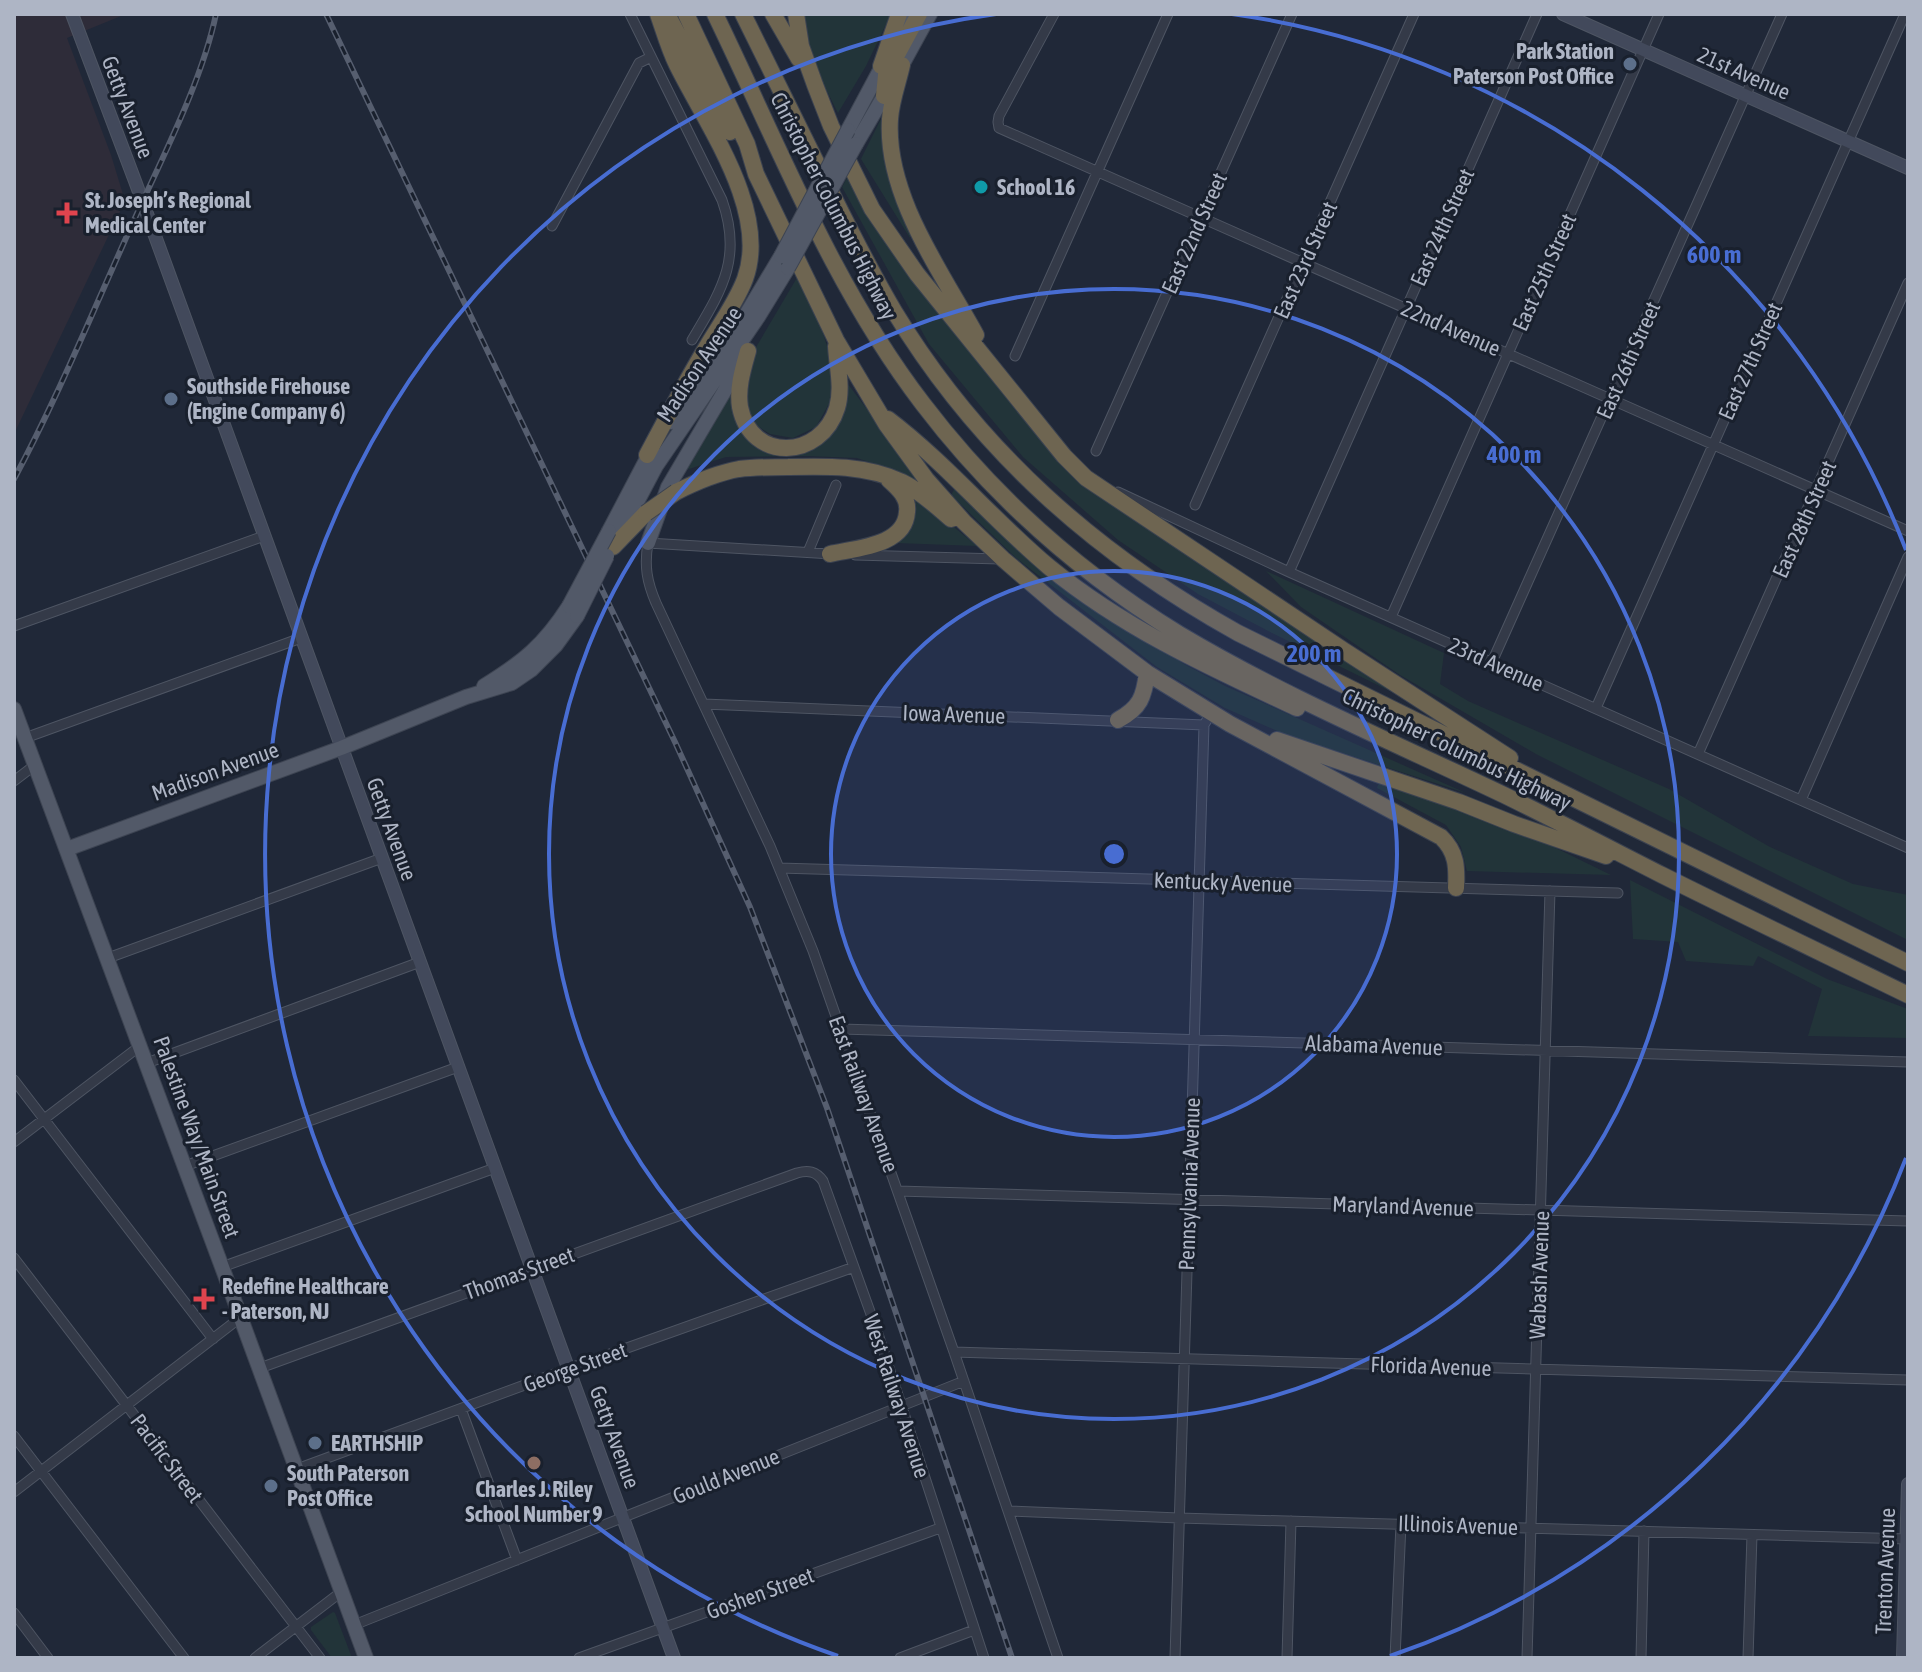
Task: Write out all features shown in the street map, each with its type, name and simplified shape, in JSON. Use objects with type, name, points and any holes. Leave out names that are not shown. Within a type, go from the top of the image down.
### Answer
[{"type":"highway","points":[[647,455],[683,386],[740,290],[751,252],[747,217],[731,166],[676,63],[658,14]]},
{"type":"highway","points":[[667,14],[739,149],[756,174],[836,340],[878,411],[926,479],[964,522],[1003,559],[1059,607],[1207,719],[1230,724],[1445,797],[1666,877]]},
{"type":"highway","points":[[686,14],[747,144],[756,174]]},
{"type":"highway","name":"Christopher Columbus Highway","points":[[715,14],[828,252],[905,381],[969,460],[1068,556],[1179,634],[1301,699],[1508,797],[1908,995]]},
{"type":"highway","name":"Christopher Columbus Highway","points":[[743,14],[859,249],[895,312],[976,424],[1073,521],[1127,564],[1209,617],[1908,963]]},
{"type":"highway","points":[[773,14],[815,85]]},
{"type":"highway","points":[[881,66],[899,14]]},
{"type":"highway","points":[[884,96],[886,75],[919,14]]},
{"type":"highway","points":[[798,16],[801,46],[815,85],[831,126],[872,209],[917,274],[1064,456],[1086,478],[1343,650],[1577,800]]},
{"type":"highway","points":[[902,65],[890,118],[890,140],[902,194],[922,237],[1000,378]]},
{"type":"highway","points":[[748,351],[741,374],[739,398],[747,426],[762,442],[792,448],[814,440],[827,428],[834,415],[839,389],[836,340]]},
{"type":"highway","points":[[878,411],[918,441],[1003,526],[1050,567],[1131,625],[1180,653],[1473,791],[1508,797]]},
{"type":"highway","points":[[610,545],[646,513],[676,492],[708,477],[739,469],[836,467],[864,470],[902,482],[985,543]]},
{"type":"highway","points":[[830,554],[888,539],[902,528],[908,508],[903,495],[877,474]]},
{"type":"highway","points":[[1118,720],[1134,711],[1142,698],[1147,673]]},
{"type":"highway","points":[[1230,724],[1441,837],[1452,849],[1457,870],[1456,888]]},
{"type":"main road","name":"Madison Avenue","points":[[67,849],[341,748],[466,697],[512,683],[531,670],[556,645],[656,466],[758,317],[848,130],[910,14]]},
{"type":"main road","name":"Madison Avenue","points":[[573,611],[610,545],[647,455],[784,262],[930,14]]},
{"type":"main road","points":[[648,543],[668,487],[748,351],[784,262]]},
{"type":"main road","name":"Palestine Way/Main Street","points":[[14,709],[366,1658]]},
{"type":"street","name":"Getty Avenue","points":[[72,14],[674,1658]]},
{"type":"street","points":[[630,14],[722,200],[728,221],[731,248],[723,284],[692,340]]},
{"type":"street","name":"22nd Avenue","points":[[1054,14],[999,116],[999,128],[1908,531]]},
{"type":"street","points":[[1015,356],[1168,14]]},
{"type":"street","name":"East 22nd Street","points":[[1096,451],[1292,14]]},
{"type":"street","name":"East 23rd Street","points":[[1195,505],[1414,14]]},
{"type":"street","name":"East 24th Street","points":[[1289,572],[1537,14]]},
{"type":"street","name":"21st Avenue","points":[[1563,14],[1908,168]]},
{"type":"street","name":"East 25th Street","points":[[1391,617],[1659,14]]},
{"type":"street","name":"East 26th Street","points":[[1492,662],[1782,14]]},
{"type":"street","name":"East 27th Street","points":[[1596,708],[1905,14]]},
{"type":"street","points":[[552,226],[639,63],[651,57]]},
{"type":"street","name":"East 28th Street","points":[[1698,754],[1908,283]]},
{"type":"street","name":"23rd Avenue","points":[[1086,478],[1908,848]]},
{"type":"street","points":[[808,552],[836,485]]},
{"type":"street","points":[[14,626],[264,536]]},
{"type":"street","points":[[648,543],[830,554],[1003,559]]},
{"type":"street","name":"East Railway Avenue","points":[[648,543],[647,580],[779,868],[813,951],[1058,1658]]},
{"type":"street","points":[[1801,800],[1908,557]]},
{"type":"street","points":[[25,738],[301,638]]},
{"type":"street","name":"Iowa Avenue","points":[[704,704],[1118,720],[1207,719]]},
{"type":"street","name":"Pennsylvania Avenue","points":[[1175,1658],[1193,1038],[1207,719]]},
{"type":"street","points":[[14,781],[35,765]]},
{"type":"street","points":[[108,958],[382,858]]},
{"type":"street","name":"Kentucky Avenue","points":[[779,868],[1618,893]]},
{"type":"street","name":"Wabash Avenue","points":[[1527,1658],[1550,891]]},
{"type":"street","points":[[147,1063],[420,962]]},
{"type":"street","name":"Alabama Avenue","points":[[841,1029],[1908,1062]]},
{"type":"street","points":[[14,1142],[140,1046]]},
{"type":"street","points":[[185,1166],[458,1067]]},
{"type":"street","points":[[14,1080],[213,1339]]},
{"type":"street","points":[[222,1267],[495,1168]]},
{"type":"street","name":"West Railway Avenue","points":[[780,1179],[805,1171],[816,1173],[823,1181],[984,1658]]},
{"type":"street","name":"Thomas Street","points":[[260,1368],[780,1179]]},
{"type":"street","name":"Maryland Avenue","points":[[898,1191],[1908,1221]]},
{"type":"street","name":"Pacific Street","points":[[14,1258],[320,1658]]},
{"type":"street","name":"George Street","points":[[297,1469],[854,1267]]},
{"type":"street","points":[[14,1492],[241,1317]]},
{"type":"street","name":"Florida Avenue","points":[[954,1352],[1908,1380]]},
{"type":"street","name":"Gould Avenue","points":[[354,1625],[964,1381]]},
{"type":"street","points":[[461,1409],[517,1560]]},
{"type":"street","points":[[14,1436],[184,1658]]},
{"type":"street","name":"Trenton Avenue","points":[[1903,1658],[1908,1484]]},
{"type":"street","name":"Illinois Avenue","points":[[1009,1511],[1907,1539]]},
{"type":"street","points":[[1287,1658],[1291,1521]]},
{"type":"street","points":[[1395,1658],[1401,1524]]},
{"type":"street","name":"Goshen Street","points":[[579,1658],[940,1528]]},
{"type":"street","points":[[1641,1658],[1644,1531]]},
{"type":"street","points":[[1748,1658],[1752,1535]]},
{"type":"street","points":[[255,1658],[341,1592]]},
{"type":"street","points":[[14,1613],[48,1658]]},
{"type":"street","points":[[900,1658],[974,1630]]},
{"type":"shaded area","name":"St. Joseph’s Regional Medical Center","points":[[14,14],[126,14],[67,38],[125,201],[14,434]]},
{"type":"shaded area","points":[[805,14],[891,14],[866,66],[838,113],[813,63],[803,20]]},
{"type":"shaded area","points":[[882,117],[884,154],[910,238],[861,159]]},
{"type":"shaded area","points":[[849,174],[1053,453],[1410,701],[1198,594],[1118,540],[1023,457],[929,344],[842,187]]},
{"type":"shaded area","points":[[798,276],[814,306],[831,358],[831,400],[816,427],[793,438],[770,434],[751,422],[743,400],[752,354]]},
{"type":"shaded area","points":[[845,380],[928,491],[896,471],[857,458],[726,457],[683,471],[734,386],[745,432],[774,450],[824,438]]},
{"type":"shaded area","points":[[956,486],[1117,620],[1184,664],[1225,686],[1466,793],[1284,734],[1225,708],[1157,667],[1016,558],[951,495]]},
{"type":"shaded area","points":[[916,496],[977,546],[896,543],[908,528]]},
{"type":"shaded area","points":[[1266,571],[1444,653],[1440,684],[1468,701],[1669,789],[1770,847],[1853,884],[1908,895],[1908,940],[1536,754],[1400,675],[1301,607]]},
{"type":"shaded area","points":[[1380,779],[1517,829],[1611,875],[1467,871],[1461,847],[1446,825],[1377,788]]},
{"type":"shaded area","points":[[1630,880],[1827,979],[1908,1009],[1908,1038],[1808,1036],[1822,989],[1758,956],[1753,966],[1686,961],[1678,942],[1633,939]]},
{"type":"shaded area","points":[[333,1612],[352,1658],[332,1658],[311,1630]]},
{"type":"railway","points":[[14,479],[62,383],[181,118],[216,14]]},
{"type":"railway","points":[[326,14],[675,742],[750,907],[827,1108],[1012,1658]]},
{"type":"place","name":"Park Station Paterson Post Office","points":[[1630,64]]},
{"type":"place","name":"School 16","points":[[981,187]]},
{"type":"place","name":"St. Joseph’s Regional Medical Center","points":[[67,213]]},
{"type":"place","name":"Southside Firehouse (Engine Company 6)","points":[[171,399]]},
{"type":"place","name":"Redefine Healthcare - Paterson, NJ","points":[[204,1299]]},
{"type":"place","name":"EARTHSHIP","points":[[315,1443]]},
{"type":"place","name":"Charles J. Riley School Number 9","points":[[534,1463]]},
{"type":"place","name":"South Paterson Post Office","points":[[271,1486]]}]
